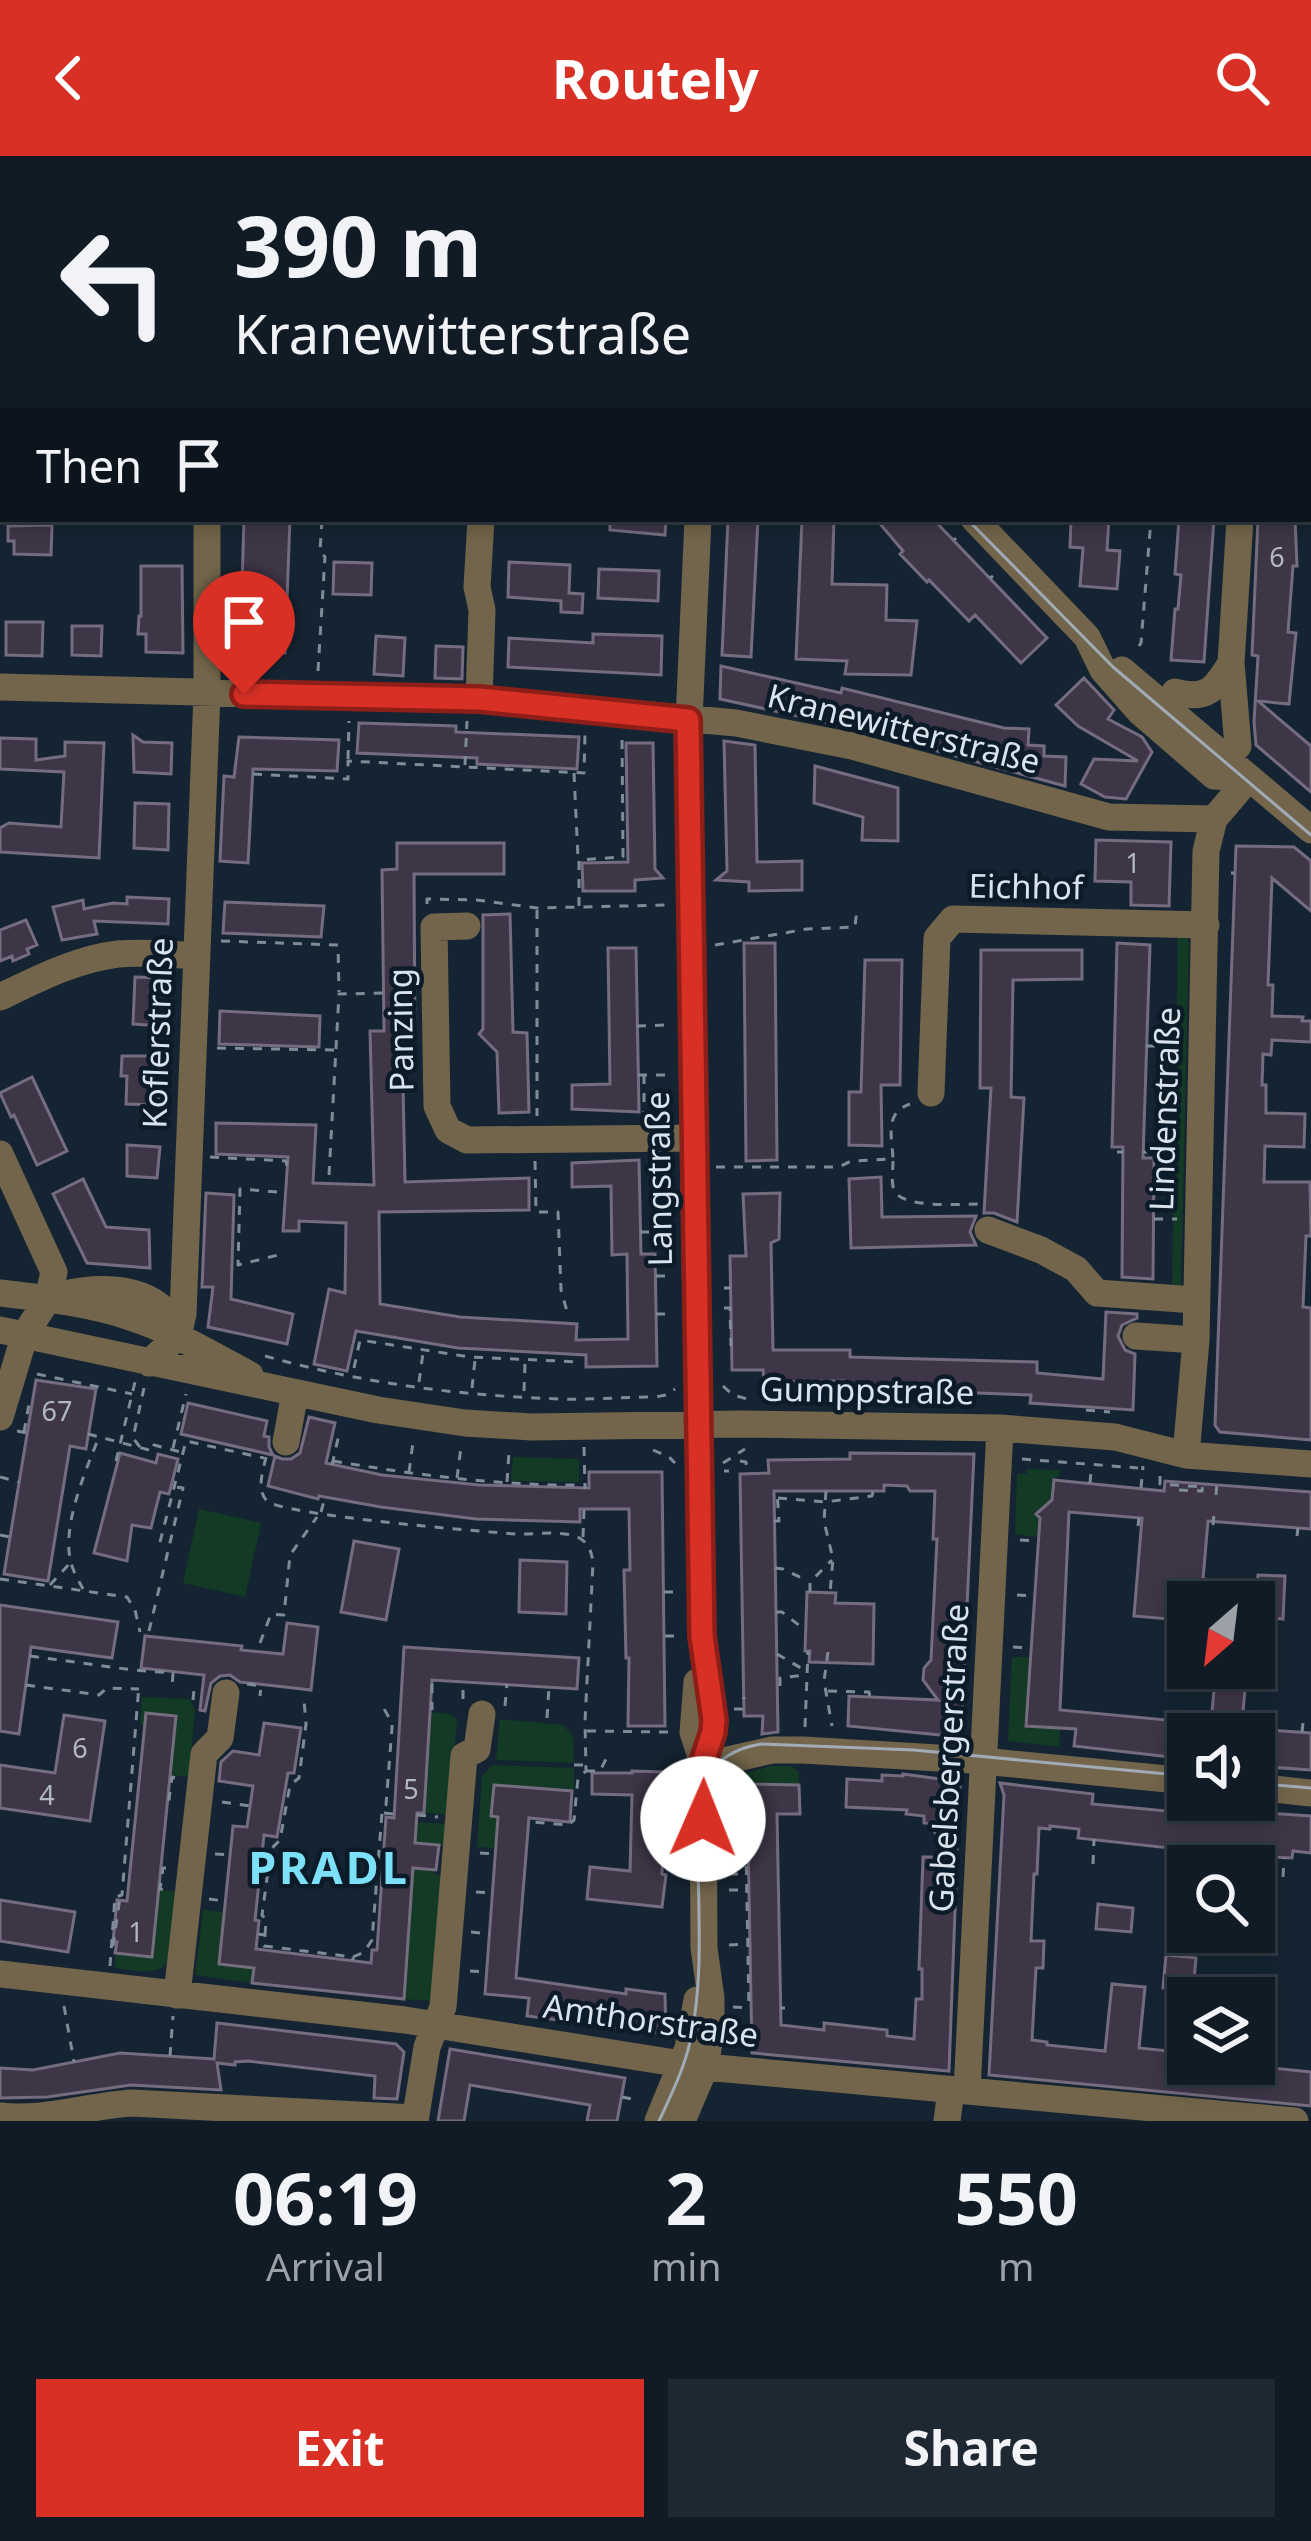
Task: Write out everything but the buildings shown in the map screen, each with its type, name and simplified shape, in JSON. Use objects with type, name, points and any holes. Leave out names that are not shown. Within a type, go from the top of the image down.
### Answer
[{"type":"street","name":"Koflerstraße","points":[[178,1336],[183,1314],[207,693],[207,522]]},
{"type":"street","points":[[474,699],[482,610],[477,587],[482,522]]},
{"type":"street","name":"Langstraße","points":[[694,2066],[693,2031],[717,1946],[703,1762],[693,1732],[690,1636],[697,1425],[688,720],[698,522]]},
{"type":"street","points":[[1001,547],[1009,522]]},
{"type":"street","points":[[1238,746],[1231,664],[1240,522]]},
{"type":"street","points":[[961,532],[1001,547],[1087,637],[1103,670],[1136,709],[1185,753],[1214,776],[1249,778],[1305,813]]},
{"type":"street","points":[[1087,637],[1115,649],[1175,692],[1238,746],[1245,755],[1249,778]]},
{"type":"street","points":[[1175,692],[1194,696],[1208,692],[1231,664]]},
{"type":"street","name":"Kranewitterstraße","points":[[0,687],[474,699],[736,723],[852,746],[1109,817],[1214,819]]},
{"type":"street","points":[[1214,819],[1249,778]]},
{"type":"street","name":"Lindenstraße","points":[[1183,1467],[1196,1340],[1206,851],[1214,819]]},
{"type":"street","name":"Eichhof","points":[[931,1093],[937,938],[953,919],[1205,925]]},
{"type":"street","name":"Panzing","points":[[467,926],[434,927],[437,1106],[454,1135],[467,1140],[693,1138]]},
{"type":"street","points":[[0,997],[55,972],[110,956],[196,948]]},
{"type":"street","points":[[0,1154],[54,1272],[48,1299],[13,1332],[0,1417]]},
{"type":"street","points":[[985,1223],[1076,1269],[1097,1293],[1196,1300]]},
{"type":"street","name":"Gumppstraße","points":[[0,1293],[111,1312],[178,1336],[286,1391]]},
{"type":"street","name":"Gumppstraße","points":[[0,1305],[48,1299]]},
{"type":"street","name":"Gumppstraße","points":[[13,1332],[143,1371],[466,1423],[1000,1428],[1115,1437],[1183,1467],[1311,1465]]},
{"type":"street","points":[[143,1371],[178,1336]]},
{"type":"street","points":[[1136,1336],[1196,1340]]},
{"type":"street","points":[[286,1391],[286,1442]]},
{"type":"street","name":"Gabelsbergerstraße","points":[[947,2121],[959,2091],[985,1761],[1000,1428]]},
{"type":"street","points":[[175,2004],[204,1754],[220,1738],[246,1687]]},
{"type":"street","points":[[0,2116],[44,2118],[132,2103],[415,2120],[427,2047],[443,2007],[464,1756],[477,1749],[483,1712]]},
{"type":"street","points":[[703,1762],[772,1750],[985,1761],[1167,1779]]},
{"type":"street","points":[[1275,1789],[1311,1792]]},
{"type":"street","name":"Amthorstraße","points":[[0,1974],[175,2004],[436,2026],[694,2066],[1295,2121]]},
{"type":"street","points":[[658,2121],[694,2066]]},
{"type":"street","points":[[682,2121],[694,2066]]},
{"type":"path","points":[[317,695],[325,557],[320,551],[322,522]]},
{"type":"path","points":[[1139,646],[1151,522]]},
{"type":"path","points":[[253,774],[348,779],[350,696]]},
{"type":"path","points":[[465,767],[474,699]]},
{"type":"path","points":[[348,761],[584,773],[586,708]]},
{"type":"path","points":[[578,860],[623,857],[622,712]]},
{"type":"path","points":[[574,772],[580,907]]},
{"type":"path","points":[[434,927],[427,920],[427,899],[537,908],[668,905]]},
{"type":"path","points":[[537,908],[536,1212],[558,1212],[561,1290],[568,1316]]},
{"type":"path","points":[[720,944],[855,926],[856,917],[865,916]]},
{"type":"path","points":[[196,948],[338,945],[329,1175]]},
{"type":"path","points":[[338,994],[384,993]]},
{"type":"path","points":[[637,1025],[669,1025]]},
{"type":"path","points":[[1146,1046],[1172,1046]]},
{"type":"path","points":[[193,1047],[335,1050]]},
{"type":"path","points":[[644,1111],[641,1075],[670,1075]]},
{"type":"path","points":[[931,1093],[927,1100],[895,1112],[893,1188],[900,1198],[913,1202],[978,1204],[985,1223]]},
{"type":"path","points":[[1143,1152],[1170,1152]]},
{"type":"path","points":[[189,1156],[286,1161],[288,1173]]},
{"type":"path","points":[[695,1167],[838,1167],[851,1161],[892,1159]]},
{"type":"path","points":[[277,1192],[240,1190],[238,1265],[282,1254]]},
{"type":"path","points":[[1154,1219],[1173,1219]]},
{"type":"path","points":[[640,1232],[672,1232]]},
{"type":"path","points":[[656,1276],[673,1276]]},
{"type":"path","points":[[724,1288],[731,1288]]},
{"type":"path","points":[[724,1308],[730,1308],[729,1346]]},
{"type":"path","points":[[656,1314],[673,1314]]},
{"type":"path","points":[[354,1368],[360,1340],[476,1357],[581,1362]]},
{"type":"path","points":[[419,1382],[424,1351]]},
{"type":"path","points":[[254,1353],[367,1379],[447,1391],[568,1399],[666,1395],[676,1388]]},
{"type":"path","points":[[472,1388],[476,1357]]},
{"type":"path","points":[[524,1391],[525,1361]]},
{"type":"path","points":[[30,1371],[132,1394]]},
{"type":"path","points":[[116,1462],[132,1394],[143,1371]]},
{"type":"path","points":[[142,1459],[142,1448],[133,1438],[143,1371]]},
{"type":"path","points":[[724,1387],[732,1394]]},
{"type":"path","points":[[172,1450],[187,1388]]},
{"type":"path","points":[[874,1389],[876,1401]]},
{"type":"path","points":[[666,1395],[667,1406]]},
{"type":"path","points":[[1090,1409],[1110,1412]]},
{"type":"path","points":[[340,1430],[333,1463],[457,1480],[585,1487],[584,1427]]},
{"type":"path","points":[[88,1434],[153,1451],[154,1445],[183,1453]]},
{"type":"path","points":[[84,1591],[70,1562],[69,1538],[99,1437]]},
{"type":"path","points":[[160,1542],[186,1441],[266,1458],[261,1489],[275,1506],[320,1515],[582,1539],[593,1563],[586,1768],[578,1778],[574,1820],[568,1826],[532,1819]]},
{"type":"path","points":[[408,1473],[413,1442]]},
{"type":"path","points":[[667,1444],[667,1456],[675,1462]]},
{"type":"path","points":[[724,1462],[733,1455],[733,1445]]},
{"type":"path","points":[[457,1480],[461,1447]]},
{"type":"path","points":[[507,1484],[508,1452]]},
{"type":"path","points":[[740,1460],[746,1462],[747,1474]]},
{"type":"path","points":[[1027,1460],[1143,1470],[1141,1488]]},
{"type":"path","points":[[1179,1489],[1183,1467]]},
{"type":"path","points":[[1090,1484],[1091,1471]]},
{"type":"path","points":[[1160,1476],[1160,1484],[1179,1489],[1202,1487],[1203,1480]]},
{"type":"path","points":[[1216,1495],[1217,1477]]},
{"type":"path","points":[[0,1478],[20,1482]]},
{"type":"path","points":[[149,1631],[183,1488],[174,1486]]},
{"type":"path","points":[[812,1491],[812,1501]]},
{"type":"path","points":[[826,1491],[824,1521],[833,1559],[830,1593]]},
{"type":"path","points":[[774,1521],[779,1522],[776,1495],[825,1502],[872,1496],[873,1491]]},
{"type":"path","points":[[260,1643],[271,1614],[284,1615],[290,1555],[320,1515],[325,1496]]},
{"type":"path","points":[[582,1539],[584,1509]]},
{"type":"path","points":[[1213,1525],[1214,1514]]},
{"type":"path","points":[[1138,1526],[1139,1518]]},
{"type":"path","points":[[1298,1528],[1298,1536]]},
{"type":"path","points":[[0,1535],[10,1537]]},
{"type":"path","points":[[1015,1540],[1037,1541]]},
{"type":"path","points":[[810,1592],[810,1582],[833,1559]]},
{"type":"path","points":[[49,1586],[70,1562]]},
{"type":"path","points":[[775,1568],[810,1582]]},
{"type":"path","points":[[0,1579],[127,1597],[140,1632]]},
{"type":"path","points":[[664,1592],[676,1592]]},
{"type":"path","points":[[1014,1595],[1033,1596]]},
{"type":"path","points":[[776,1612],[806,1630]]},
{"type":"path","points":[[665,1636],[690,1636]]},
{"type":"path","points":[[1012,1647],[1029,1648]]},
{"type":"path","points":[[805,1736],[808,1651]]},
{"type":"path","points":[[828,1652],[824,1674],[833,1737]]},
{"type":"path","points":[[777,1654],[807,1673]]},
{"type":"path","points":[[30,1656],[165,1671],[173,1673],[172,1688]]},
{"type":"path","points":[[780,1687],[780,1678],[807,1673]]},
{"type":"path","points":[[464,1682],[483,1712],[507,1684]]},
{"type":"path","points":[[26,1684],[99,1695],[107,1688],[139,1687],[140,1736],[118,1924],[111,1948]]},
{"type":"path","points":[[432,1684],[432,1710]]},
{"type":"path","points":[[246,1687],[261,1686],[260,1696]]},
{"type":"path","points":[[547,1718],[549,1687]]},
{"type":"path","points":[[193,1700],[194,1690]]},
{"type":"path","points":[[826,1691],[869,1692],[869,1697]]},
{"type":"path","points":[[742,1706],[744,1697]]},
{"type":"path","points":[[304,1700],[299,1778],[290,1785],[280,1840],[271,1849],[262,1915],[266,1920],[264,1946],[353,1959],[372,1940],[392,1728],[382,1707]]},
{"type":"path","points":[[1302,1732],[1303,1723]]},
{"type":"path","points":[[586,1731],[673,1732]]},
{"type":"path","points":[[574,1765],[600,1771],[606,1760]]},
{"type":"path","points":[[170,1797],[172,1779]]},
{"type":"path","points":[[214,1801],[250,1806]]},
{"type":"path","points":[[664,1805],[679,1805]]},
{"type":"path","points":[[382,1813],[394,1814]]},
{"type":"path","points":[[417,1815],[448,1817]]},
{"type":"path","points":[[1093,1864],[1094,1839]]},
{"type":"path","points":[[663,1841],[680,1841]]},
{"type":"path","points":[[476,1853],[496,1855]]},
{"type":"path","points":[[729,1859],[747,1853],[750,2008],[731,2007]]},
{"type":"path","points":[[1283,1877],[1284,1858]]},
{"type":"path","points":[[161,1888],[163,1870]]},
{"type":"path","points":[[729,1874],[746,1874]]},
{"type":"path","points":[[729,1890],[748,1894]]},
{"type":"path","points":[[474,1892],[493,1894]]},
{"type":"path","points":[[109,1968],[115,1897],[120,1895]]},
{"type":"path","points":[[204,1899],[225,1901]]},
{"type":"path","points":[[471,1932],[490,1934]]},
{"type":"path","points":[[258,1934],[265,1935]]},
{"type":"path","points":[[717,1946],[748,1941]]},
{"type":"path","points":[[734,1960],[748,1960]]},
{"type":"path","points":[[469,1971],[487,1972]]},
{"type":"path","points":[[734,1977],[749,1981]]},
{"type":"path","points":[[64,2001],[74,2062]]},
{"type":"path","points":[[170,2056],[175,2004]]},
{"type":"path","points":[[745,2038],[738,2034],[748,2031],[752,2042]]},
{"type":"path","points":[[622,2097],[637,2100]]},
{"type":"green space","points":[[1178,935],[1189,942],[1181,1286],[1172,1294]]},
{"type":"green space","points":[[513,1457],[579,1459],[579,1482],[514,1481]]},
{"type":"green space","points":[[1027,1469],[1060,1470],[1052,1510],[1037,1514],[1037,1537],[1015,1534],[1017,1474],[1026,1474]]},
{"type":"green space","points":[[199,1509],[261,1523],[245,1597],[183,1583]]},
{"type":"green space","points":[[1012,1657],[1029,1657],[1023,1724],[1030,1730],[1033,1726],[1060,1728],[1059,1747],[1008,1741]]},
{"type":"green space","points":[[142,1697],[190,1699],[195,1710],[189,1777],[170,1775],[176,1716],[146,1713],[140,1725]]},
{"type":"green space","points":[[430,1712],[457,1719],[450,1815],[424,1813]]},
{"type":"green space","points":[[500,1719],[563,1725],[573,1736],[574,1763],[496,1760]]},
{"type":"green space","points":[[493,1765],[574,1768],[574,1789],[494,1786],[491,1816],[498,1817],[496,1848],[477,1847],[482,1776]]},
{"type":"green space","points":[[771,1766],[791,1766],[799,1772],[799,1785],[747,1784],[749,1842],[732,1847],[731,1783]]},
{"type":"green space","points":[[416,1822],[449,1824],[448,1846],[436,1846],[434,1874],[446,1876],[431,2001],[404,1999]]},
{"type":"green space","points":[[159,1890],[178,1892],[170,1959],[153,1971],[115,1968],[119,1953],[152,1957]]},
{"type":"green space","points":[[203,1910],[224,1912],[219,1964],[254,1968],[252,1983],[195,1975]]},
{"type":"tram line","points":[[970,522],[1113,667],[1311,835]]},
{"type":"tram line","points":[[659,2121],[684,2062],[695,2011],[700,1796],[709,1775],[730,1754],[761,1744],[914,1750],[1167,1774]]},
{"type":"tram line","points":[[1275,1785],[1311,1788]]},
{"type":"district","name":"PRADL","points":[[329,1866]]},
{"type":"route","points":[[244,694],[479,699],[688,720],[702,1636],[714,1720],[703,1762],[703,1819]]}]
